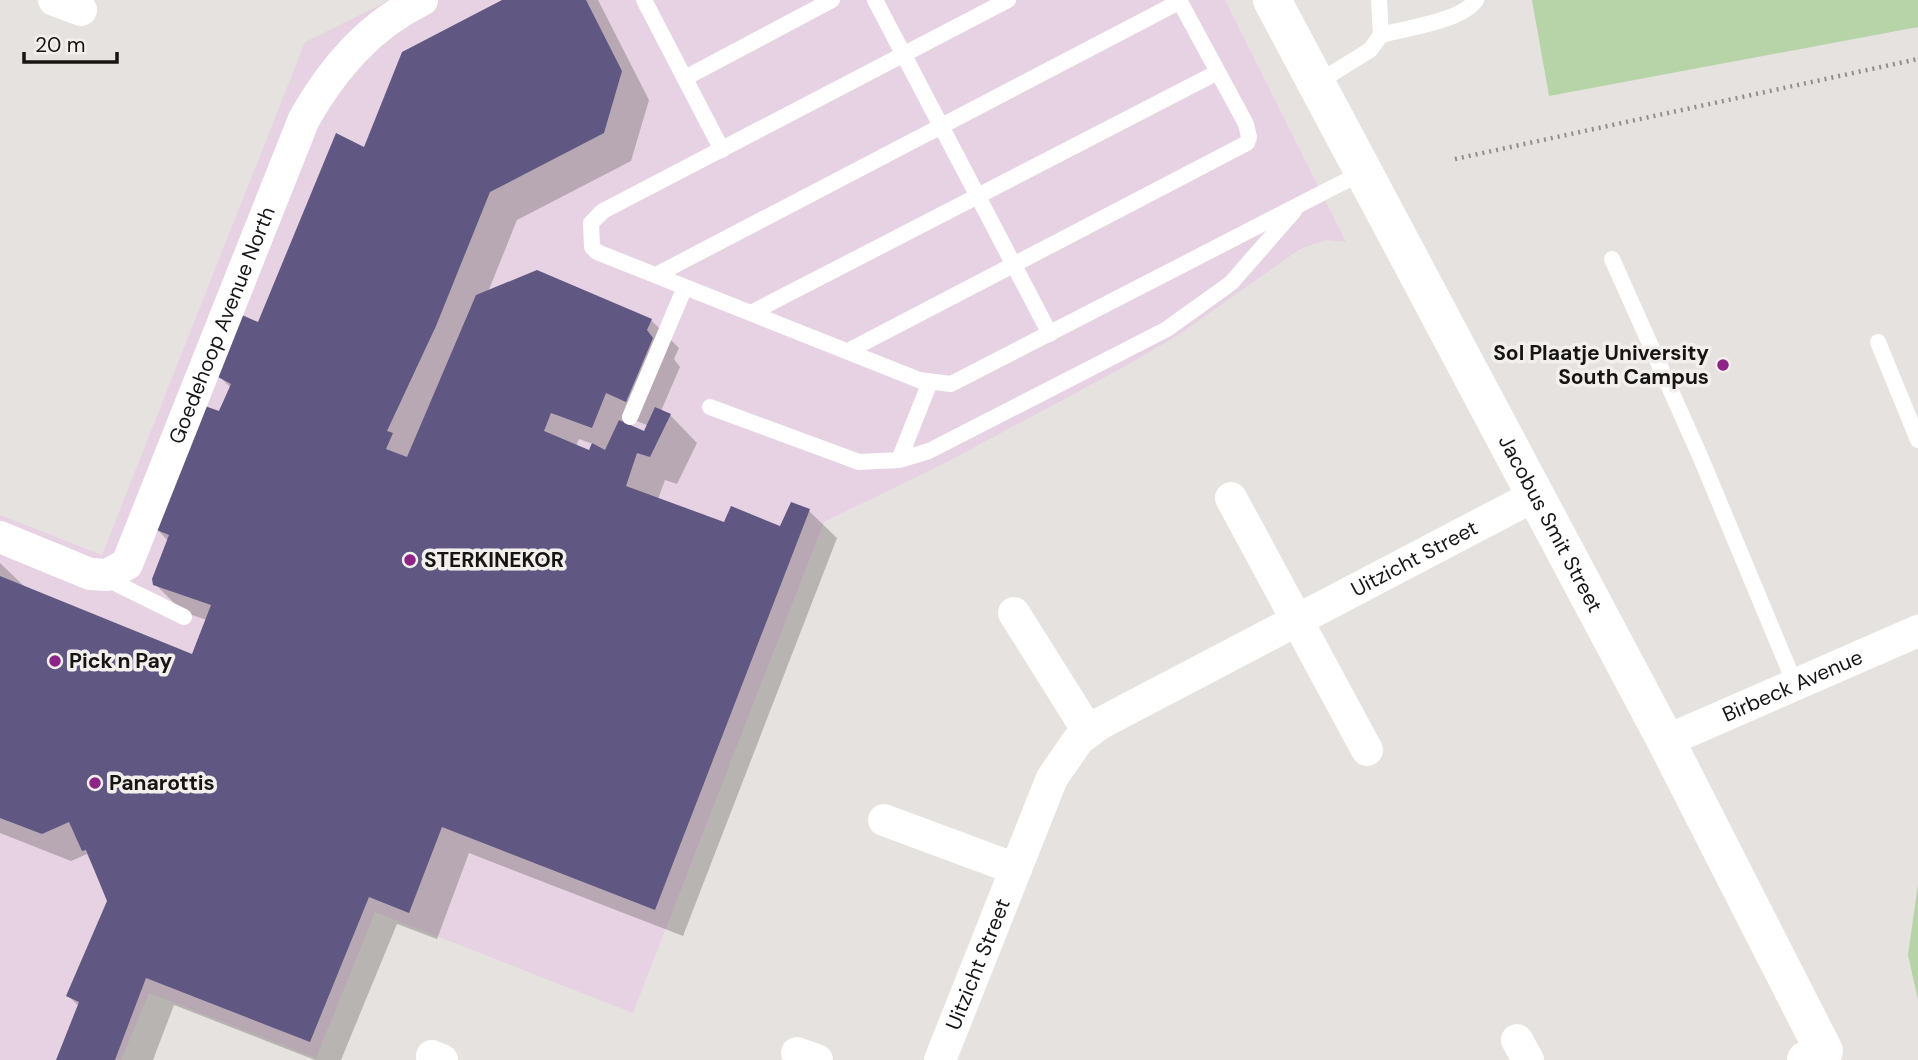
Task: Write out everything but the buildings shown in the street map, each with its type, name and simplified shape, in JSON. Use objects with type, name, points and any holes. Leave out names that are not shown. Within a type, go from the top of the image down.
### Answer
[{"type":"street","name":"Goedehoop Avenue North","points":[[99,575],[115,572],[127,564],[131,556],[297,137],[315,100],[330,78],[367,36],[389,19],[422,0]]},
{"type":"street","name":"Jacobus Smit Street","points":[[1272,0],[1666,741],[1820,1057]]},
{"type":"street","name":"Uitzicht Street","points":[[940,1060],[1059,763],[1088,731],[1534,496]]},
{"type":"street","points":[[1231,498],[1367,750]]},
{"type":"street","points":[[0,537],[99,575]]},
{"type":"street","points":[[1014,613],[1088,731]]},
{"type":"street","name":"Birbeck Avenue","points":[[1666,741],[1918,631]]},
{"type":"street","points":[[884,820],[1016,869]]},
{"type":"lane","points":[[685,78],[832,0]]},
{"type":"lane","points":[[875,0],[1050,334]]},
{"type":"lane","points":[[1008,0],[603,211],[591,223],[589,239],[597,252],[848,352],[930,382],[951,384],[1363,172]]},
{"type":"lane","points":[[1316,83],[1370,50],[1381,34],[1380,0]]},
{"type":"lane","points":[[1381,34],[1446,19],[1472,6],[1476,0]]},
{"type":"lane","points":[[656,275],[1179,1],[1246,124],[1250,137],[1247,143],[848,352]]},
{"type":"lane","points":[[650,2],[722,150]]},
{"type":"lane","points":[[751,313],[1217,72]]},
{"type":"lane","points":[[710,407],[859,462],[900,460],[957,439],[1167,329],[1231,283],[1299,206]]},
{"type":"lane","points":[[1612,259],[1795,684]]},
{"type":"lane","points":[[630,417],[685,287]]},
{"type":"lane","points":[[1878,342],[1918,440]]},
{"type":"lane","points":[[900,460],[930,382]]},
{"type":"lane","points":[[99,575],[184,617]]},
{"type":"path","points":[[1455,159],[1918,59]]},
{"type":"shaded area","points":[[390,0],[1225,0],[1346,242],[1326,240],[1300,249],[1180,334],[1120,369],[947,462],[824,522],[633,1013],[375,912],[316,1058],[149,993],[121,1060],[0,1060],[0,515],[102,555],[305,42]]},
{"type":"green space","points":[[1532,0],[1918,0],[1918,27],[1549,96]]},
{"type":"green space","points":[[1918,884],[1918,1000],[1908,955]]},
{"type":"place","name":"Sol Plaatje University South Campus","points":[[1723,365]]},
{"type":"place","name":"STERKINEKOR","points":[[410,560]]},
{"type":"place","name":"Pick n Pay","points":[[55,661]]},
{"type":"place","name":"Panarottis","points":[[95,783]]}]
